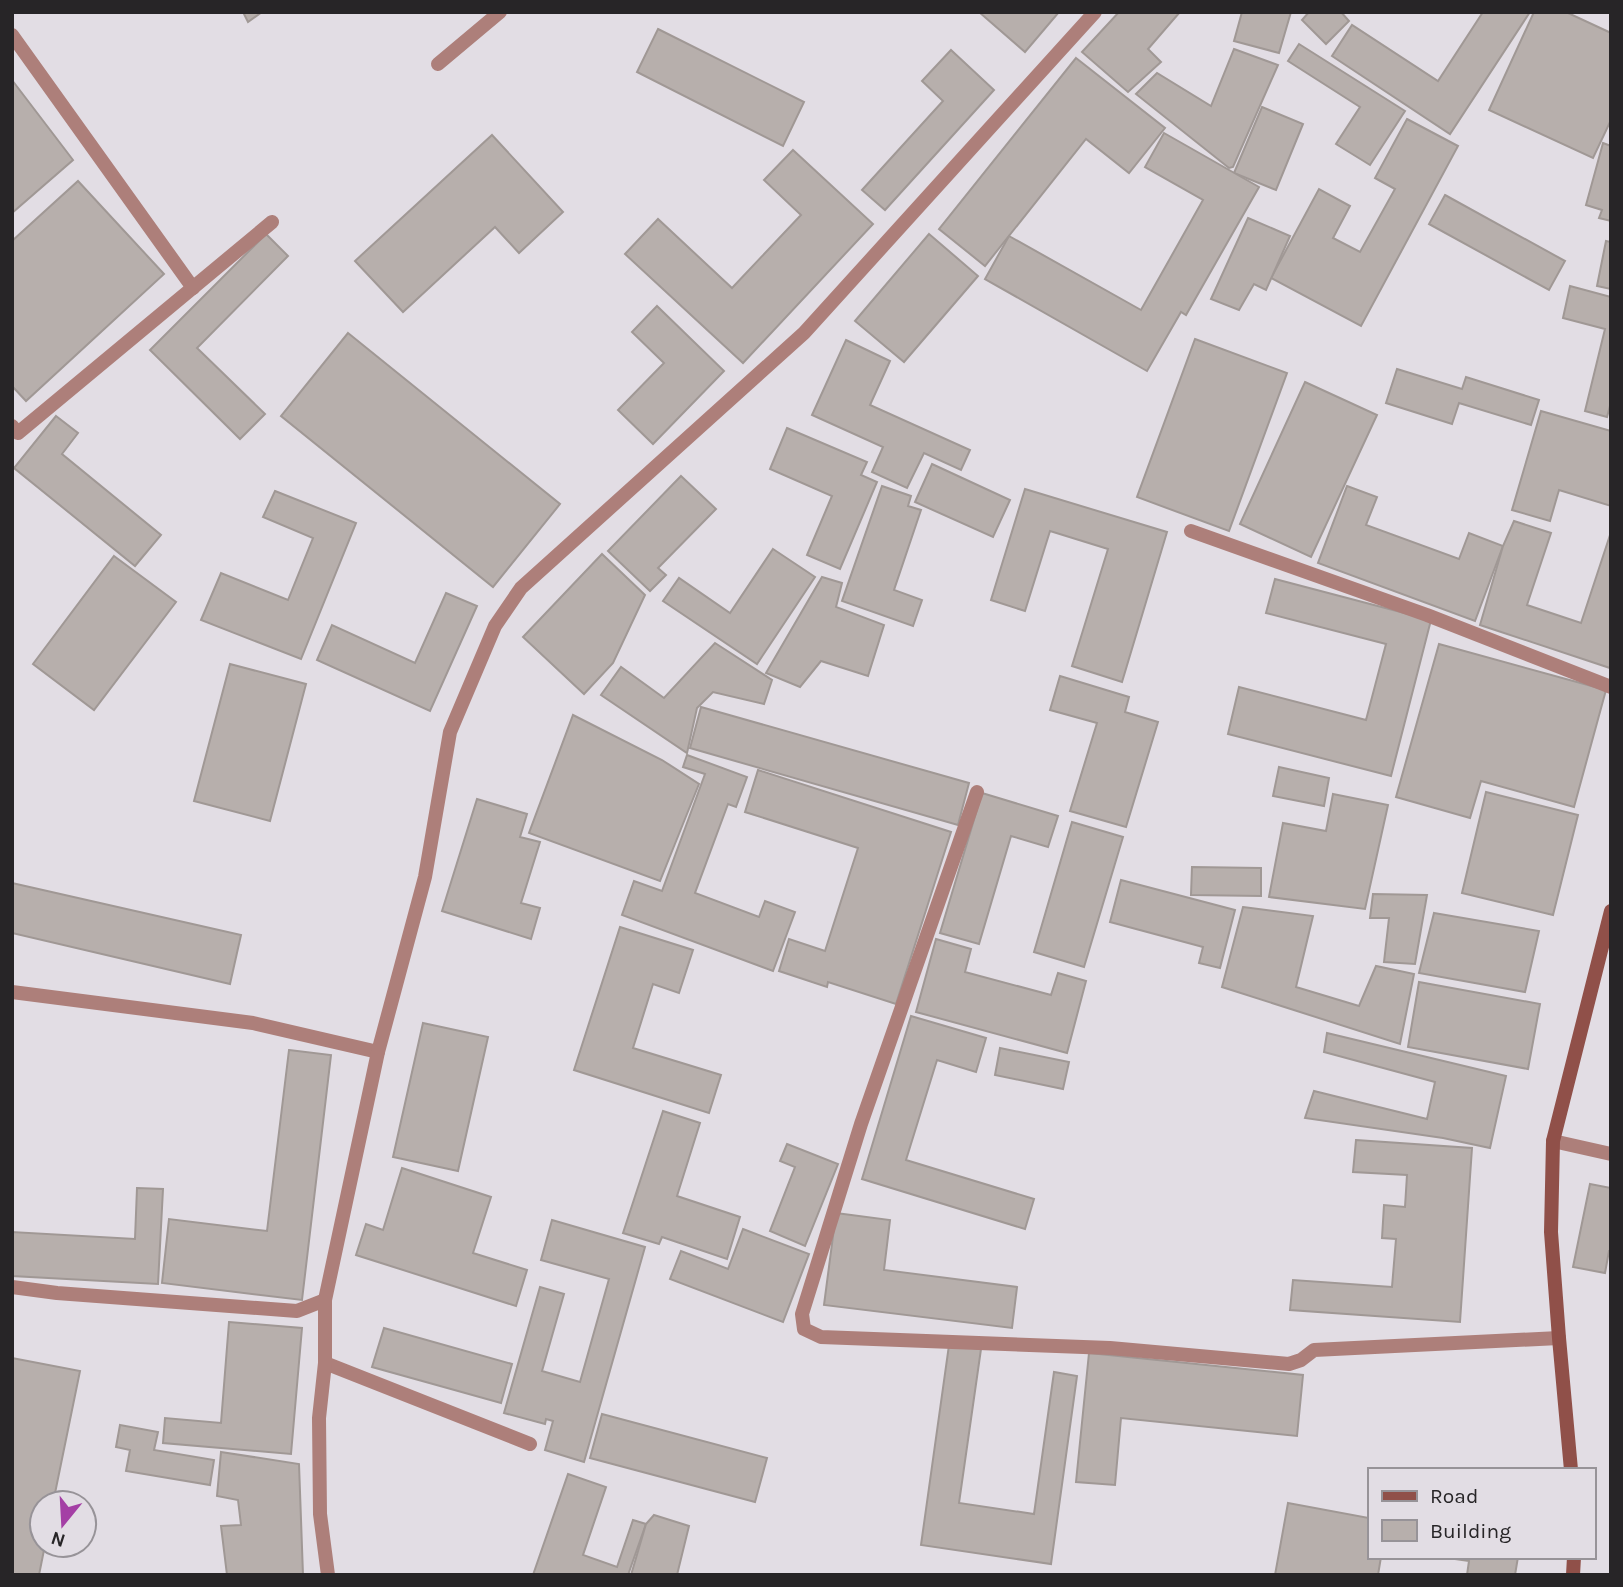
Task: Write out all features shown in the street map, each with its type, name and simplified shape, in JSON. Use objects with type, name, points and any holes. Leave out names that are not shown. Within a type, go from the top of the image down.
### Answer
[{"type":"main road","points":[[1571,1468],[1550,1231],[1553,1141],[1611,911]]},
{"type":"street","points":[[438,64],[500,12]]},
{"type":"street","points":[[328,1575],[320,1514],[319,1418],[325,1363],[325,1300],[378,1052],[425,877],[450,732],[495,626],[520,588],[804,333],[1095,12]]},
{"type":"street","points":[[12,35],[193,288]]},
{"type":"street","points":[[12,426],[18,433],[272,222]]},
{"type":"street","points":[[1191,531],[1427,615],[1611,687]]},
{"type":"street","points":[[977,792],[861,1124],[802,1314],[804,1329],[821,1337],[1110,1348],[1289,1364],[1301,1360],[1314,1350],[1559,1338]]},
{"type":"street","points":[[12,992],[253,1023],[378,1052]]},
{"type":"street","points":[[1553,1141],[1611,1154]]},
{"type":"street","points":[[12,1287],[57,1293],[297,1311],[325,1300]]},
{"type":"street","points":[[325,1363],[530,1444]]},
{"type":"building","points":[[243,12],[262,12],[248,22]]},
{"type":"building","points":[[979,12],[1059,12],[1025,52]]},
{"type":"building","points":[[1119,12],[1180,12],[1148,49],[1161,62],[1128,92],[1082,52]]},
{"type":"building","points":[[1242,12],[1291,12],[1279,53],[1234,41]]},
{"type":"building","points":[[1309,12],[1341,12],[1349,21],[1326,44],[1302,20]]},
{"type":"building","points":[[1483,12],[1530,12],[1450,134],[1332,56],[1352,25],[1438,81]]},
{"type":"building","points":[[1534,12],[1566,12],[1611,33],[1611,120],[1593,158],[1489,110]]},
{"type":"building","points":[[658,29],[804,102],[783,146],[637,72]]},
{"type":"building","points":[[1299,44],[1405,111],[1370,165],[1336,144],[1360,107],[1288,61]]},
{"type":"building","points":[[1234,49],[1278,65],[1233,167],[1229,168],[1136,94],[1157,73],[1211,106]]},
{"type":"building","points":[[951,50],[994,90],[885,210],[862,190],[943,101],[922,81]]},
{"type":"building","points":[[1076,58],[1165,128],[1129,173],[1086,139],[985,266],[939,229]]},
{"type":"building","points":[[12,80],[73,160],[12,213]]},
{"type":"building","points":[[1262,107],[1303,124],[1276,190],[1234,173]]},
{"type":"building","points":[[1407,119],[1458,146],[1361,326],[1271,278],[1319,189],[1350,206],[1333,238],[1360,252],[1395,189],[1375,178]]},
{"type":"building","points":[[1164,133],[1259,187],[1186,315],[1181,312],[1147,371],[985,279],[1009,236],[1141,310],[1203,200],[1145,167]]},
{"type":"building","points":[[492,135],[563,212],[519,253],[495,227],[403,312],[355,261]]},
{"type":"building","points":[[1603,143],[1611,146],[1611,221],[1599,218],[1602,210],[1586,205]]},
{"type":"building","points":[[793,150],[873,224],[743,363],[625,254],[658,219],[732,288],[801,215],[764,180]]},
{"type":"building","points":[[78,181],[164,274],[26,401],[12,386],[12,241]]},
{"type":"building","points":[[1445,195],[1565,261],[1549,290],[1429,224]]},
{"type":"building","points":[[1248,218],[1290,236],[1266,290],[1254,284],[1239,310],[1211,299]]},
{"type":"building","points":[[266,234],[288,256],[197,348],[265,414],[240,439],[150,350]]},
{"type":"building","points":[[929,234],[978,276],[904,362],[855,321]]},
{"type":"building","points":[[1606,241],[1611,242],[1611,289],[1597,286]]},
{"type":"building","points":[[1570,286],[1611,297],[1611,402],[1607,417],[1585,411],[1605,329],[1563,318]]},
{"type":"building","points":[[657,306],[724,371],[653,444],[618,410],[664,363],[632,332]]},
{"type":"building","points":[[348,333],[560,504],[493,587],[281,416]]},
{"type":"building","points":[[1195,339],[1287,373],[1229,531],[1137,497]]},
{"type":"building","points":[[846,340],[890,361],[870,405],[970,450],[961,470],[924,453],[907,488],[872,472],[883,447],[812,415]]},
{"type":"building","points":[[1397,369],[1462,389],[1466,377],[1539,400],[1531,425],[1459,403],[1452,424],[1386,403]]},
{"type":"building","points":[[1305,382],[1377,415],[1311,557],[1240,524]]},
{"type":"building","points":[[1541,411],[1611,431],[1611,506],[1559,490],[1550,521],[1512,510]]},
{"type":"building","points":[[56,416],[78,433],[62,454],[161,535],[135,566],[14,468]]},
{"type":"building","points":[[787,428],[867,462],[861,475],[877,482],[840,569],[807,555],[832,496],[770,469]]},
{"type":"building","points":[[932,464],[1010,500],[993,537],[915,502]]},
{"type":"building","points":[[681,476],[716,509],[658,568],[666,575],[650,591],[608,551]]},
{"type":"building","points":[[882,486],[911,496],[908,506],[921,510],[894,590],[922,600],[913,626],[842,601]]},
{"type":"building","points":[[1347,486],[1377,497],[1366,525],[1459,559],[1469,533],[1503,546],[1475,621],[1318,563]]},
{"type":"building","points":[[1025,489],[1167,532],[1122,682],[1072,666],[1108,549],[1050,531],[1025,611],[991,600]]},
{"type":"building","points":[[275,491],[356,523],[301,659],[201,620],[221,573],[288,600],[313,538],[263,517]]},
{"type":"building","points":[[1514,521],[1551,533],[1527,605],[1581,623],[1611,532],[1610,668],[1480,625],[1503,546]]},
{"type":"building","points":[[773,549],[815,577],[757,664],[663,601],[679,578],[730,613]]},
{"type":"building","points":[[602,554],[645,595],[613,663],[584,694],[523,637]]},
{"type":"building","points":[[114,556],[176,602],[94,710],[33,664]]},
{"type":"building","points":[[822,577],[842,583],[836,607],[884,625],[868,676],[821,661],[800,687],[766,673]]},
{"type":"building","points":[[1275,579],[1431,620],[1391,776],[1228,734],[1239,687],[1366,720],[1386,644],[1266,613]]},
{"type":"building","points":[[446,593],[477,606],[430,711],[317,660],[332,625],[415,663]]},
{"type":"building","points":[[715,643],[772,680],[764,704],[713,692],[697,708],[687,753],[601,695],[621,667],[664,698]]},
{"type":"building","points":[[1439,644],[1606,690],[1574,807],[1481,781],[1470,818],[1396,797]]},
{"type":"building","points":[[230,664],[306,684],[270,821],[194,801]]},
{"type":"building","points":[[1060,676],[1129,697],[1125,712],[1158,722],[1126,827],[1070,811],[1097,723],[1050,710]]},
{"type":"building","points":[[701,707],[969,783],[958,825],[690,748]]},
{"type":"building","points":[[573,715],[662,760],[699,784],[660,881],[529,833]]},
{"type":"building","points":[[687,755],[747,777],[736,807],[728,804],[695,893],[759,917],[765,901],[795,912],[773,971],[622,915],[634,881],[662,891],[705,774],[683,767]]},
{"type":"building","points":[[1279,767],[1329,778],[1324,806],[1273,796]]},
{"type":"building","points":[[758,770],[951,832],[896,1004],[828,982],[827,987],[779,971],[789,939],[825,951],[858,848],[745,812]]},
{"type":"building","points":[[1486,792],[1578,815],[1553,915],[1462,893]]},
{"type":"building","points":[[982,793],[1058,816],[1048,847],[1011,836],[979,944],[940,933]]},
{"type":"building","points":[[1333,794],[1388,805],[1365,909],[1269,897],[1283,823],[1326,831]]},
{"type":"building","points":[[477,799],[527,814],[520,837],[540,842],[521,903],[540,908],[531,939],[442,911]]},
{"type":"building","points":[[1072,822],[1123,837],[1084,967],[1034,952]]},
{"type":"building","points":[[1192,867],[1261,868],[1261,896],[1191,895]]},
{"type":"building","points":[[1121,880],[1235,910],[1220,968],[1199,963],[1203,947],[1110,922]]},
{"type":"building","points":[[12,883],[241,935],[230,984],[12,933]]},
{"type":"building","points":[[1373,894],[1427,895],[1415,964],[1384,962],[1389,918],[1370,918]]},
{"type":"building","points":[[1243,907],[1313,916],[1296,987],[1359,1006],[1376,966],[1414,974],[1400,1044],[1222,987]]},
{"type":"building","points":[[1434,913],[1539,931],[1525,992],[1419,973]]},
{"type":"building","points":[[620,927],[693,950],[679,993],[653,984],[633,1048],[721,1075],[709,1113],[574,1070]]},
{"type":"building","points":[[936,939],[971,949],[965,972],[1051,995],[1058,973],[1086,981],[1067,1053],[916,1012]]},
{"type":"building","points":[[1419,982],[1540,1004],[1528,1069],[1408,1047]]},
{"type":"building","points":[[911,1016],[986,1038],[976,1072],[937,1060],[906,1160],[1034,1199],[1025,1229],[862,1179]]},
{"type":"building","points":[[423,1023],[488,1037],[458,1171],[393,1157]]},
{"type":"building","points":[[1327,1033],[1506,1076],[1490,1148],[1443,1138],[1305,1118],[1314,1091],[1427,1119],[1435,1082],[1324,1052]]},
{"type":"building","points":[[1000,1048],[1069,1062],[1063,1089],[995,1075]]},
{"type":"building","points":[[289,1050],[331,1055],[302,1300],[162,1283],[169,1219],[267,1231]]},
{"type":"building","points":[[663,1111],[700,1123],[677,1196],[740,1217],[727,1259],[662,1237],[659,1244],[623,1233]]},
{"type":"building","points":[[1356,1140],[1472,1148],[1460,1322],[1290,1310],[1293,1280],[1392,1287],[1396,1239],[1382,1238],[1384,1205],[1405,1207],[1407,1175],[1353,1172]]},
{"type":"building","points":[[787,1144],[838,1164],[805,1246],[770,1231],[795,1167],[780,1161]]},
{"type":"building","points":[[402,1168],[491,1197],[473,1253],[527,1270],[516,1306],[356,1255],[366,1224],[383,1230]]},
{"type":"building","points":[[1590,1184],[1611,1188],[1611,1251],[1605,1273],[1573,1267]]},
{"type":"building","points":[[137,1188],[163,1189],[158,1284],[12,1276],[12,1232],[135,1239]]},
{"type":"building","points":[[836,1213],[890,1220],[884,1270],[1017,1287],[1012,1328],[824,1305]]},
{"type":"building","points":[[552,1220],[645,1247],[584,1462],[545,1450],[553,1421],[546,1419],[545,1424],[504,1413],[540,1287],[564,1294],[542,1371],[580,1382],[609,1279],[541,1260]]},
{"type":"building","points":[[743,1229],[809,1254],[783,1322],[670,1279],[681,1251],[728,1269]]},
{"type":"building","points":[[229,1322],[302,1328],[291,1454],[163,1443],[165,1418],[221,1423]]},
{"type":"building","points":[[384,1328],[512,1364],[501,1403],[372,1367]]},
{"type":"building","points":[[949,1345],[981,1349],[959,1503],[1034,1514],[1054,1372],[1077,1376],[1051,1564],[921,1545]]},
{"type":"building","points":[[1089,1353],[1303,1375],[1297,1436],[1121,1418],[1115,1485],[1076,1482]]},
{"type":"building","points":[[12,1358],[80,1371],[56,1489],[28,1489],[28,1559],[42,1559],[39,1575],[12,1575]]},
{"type":"building","points":[[602,1414],[767,1458],[755,1502],[590,1458]]},
{"type":"building","points":[[120,1425],[158,1432],[154,1450],[214,1460],[210,1485],[126,1471],[130,1450],[116,1447]]},
{"type":"building","points":[[221,1452],[299,1464],[303,1575],[227,1575],[221,1526],[241,1525],[238,1500],[217,1496]]},
{"type":"building","points":[[568,1474],[606,1487],[583,1555],[617,1567],[633,1520],[646,1524],[628,1575],[533,1575]]},
{"type":"building","points":[[1288,1503],[1368,1518],[1368,1559],[1381,1559],[1378,1575],[1275,1575]]},
{"type":"building","points":[[654,1515],[689,1526],[677,1575],[631,1575],[646,1524]]},
{"type":"building","points":[[1455,1559],[1518,1559],[1515,1575],[1467,1575],[1469,1561]]}]
